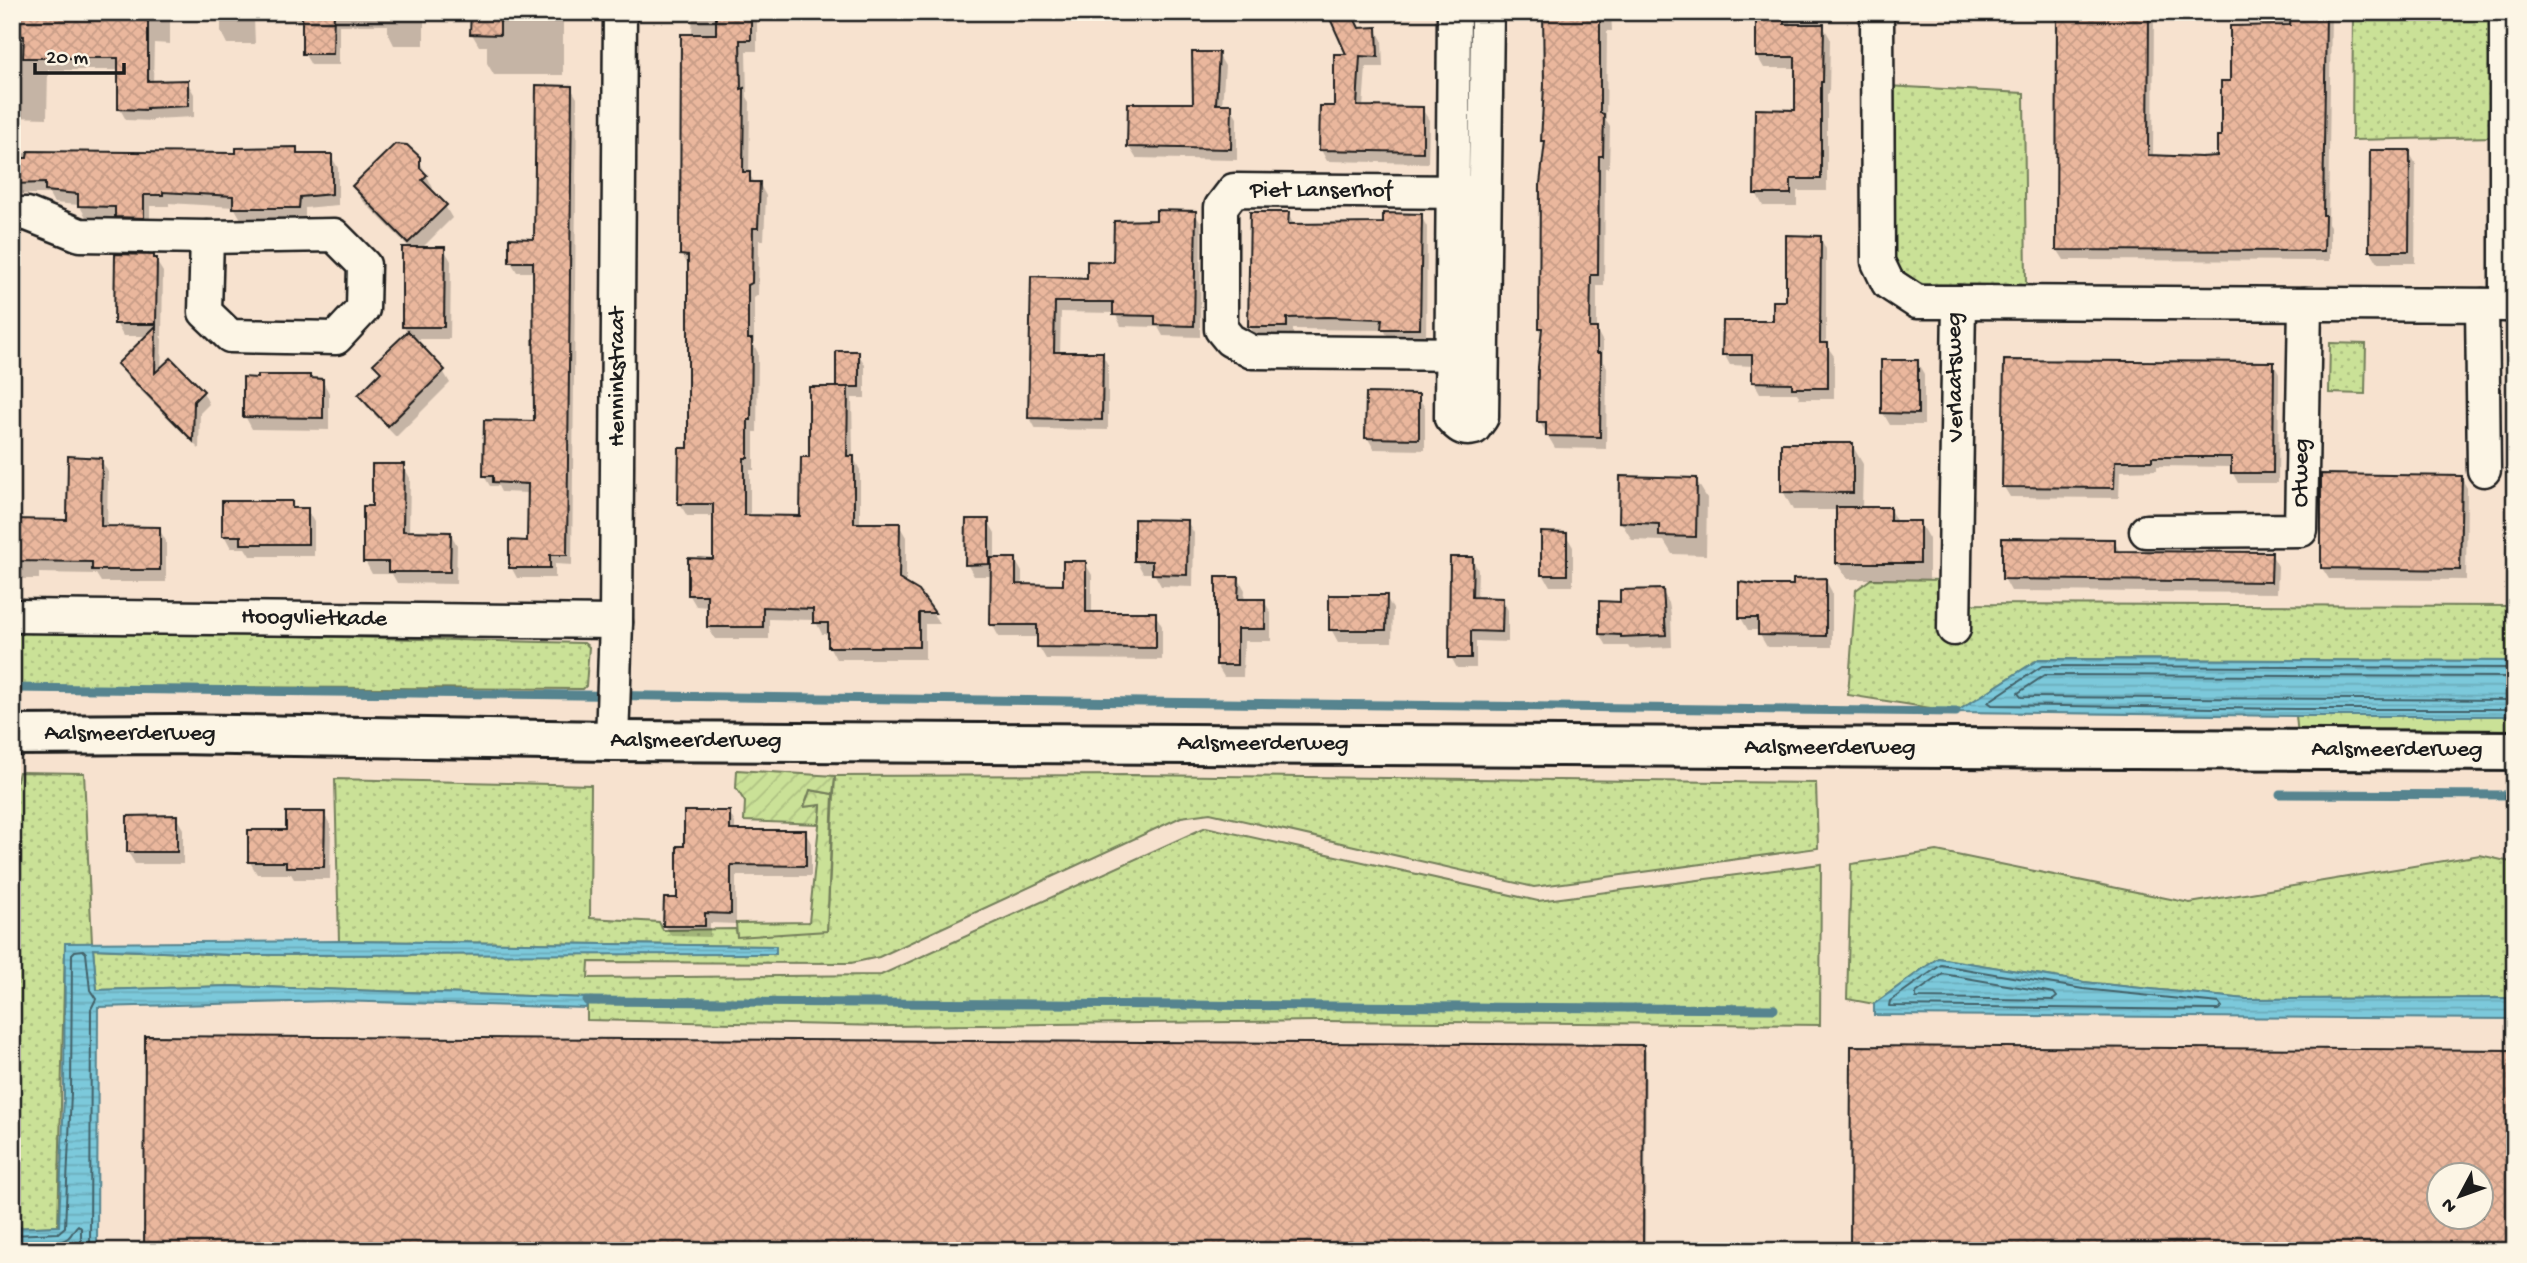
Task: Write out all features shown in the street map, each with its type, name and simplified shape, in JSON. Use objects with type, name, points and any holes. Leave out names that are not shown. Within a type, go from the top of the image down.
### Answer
[{"type":"street","name":"Henninkstraat","points":[[612,727],[616,622],[620,12]]},
{"type":"street","points":[[1454,12],[1451,418],[1458,427],[1467,430],[1474,428],[1482,417],[1487,12]]},
{"type":"street","name":"Verlaatsweg","points":[[1877,12],[1878,262],[1888,283],[1917,302],[1959,302],[1954,629]]},
{"type":"street","points":[[2483,470],[2501,305],[2506,12]]},
{"type":"street","name":"Piet Lanserhof","points":[[1483,354],[1252,352],[1230,341],[1221,329],[1221,207],[1234,191],[1484,193]]},
{"type":"street","points":[[12,214],[27,214],[80,235],[334,235],[364,265],[363,309],[336,338],[230,335],[205,312],[207,237]]},
{"type":"street","points":[[1959,302],[2501,305]]},
{"type":"street","name":"Otweg","points":[[2146,531],[2301,530],[2305,304]]},
{"type":"street","name":"Hoogvlietkade","points":[[12,616],[616,622]]},
{"type":"street","name":"Aalsmeerderweg","points":[[12,734],[612,727],[2515,751]]},
{"type":"green space","points":[[2353,12],[2496,12],[2495,137],[2352,140]]},
{"type":"green space","points":[[1886,86],[2024,93],[2026,286],[1898,284],[1890,276]]},
{"type":"green space","points":[[2330,343],[2366,344],[2365,394],[2329,393]]},
{"type":"green space","points":[[1871,579],[1946,580],[1947,604],[2515,606],[2515,661],[2039,659],[1956,712],[1848,695],[1856,590]]},
{"type":"green space","points":[[12,629],[584,643],[589,647],[586,686],[583,689],[12,686]]},
{"type":"green space","points":[[2296,716],[2515,716],[2515,736],[2298,735]]},
{"type":"green space","points":[[737,770],[835,776],[833,794],[810,790],[804,807],[821,805],[819,824],[744,821],[745,802],[736,788]]},
{"type":"green space","points":[[19,772],[84,773],[92,943],[65,944],[58,1226],[12,1228],[12,782],[17,781]]},
{"type":"green space","points":[[1136,775],[1816,783],[1818,848],[1534,887],[1210,813],[1181,817],[879,957],[851,963],[589,962],[588,978],[881,975],[1206,827],[1538,901],[1821,864],[1820,1025],[1318,1021],[886,1026],[587,1020],[587,998],[229,986],[97,990],[93,949],[231,955],[776,953],[776,946],[339,941],[335,779],[591,785],[590,918],[659,922],[663,930],[736,929],[737,936],[827,930],[835,776]]},
{"type":"green space","points":[[810,790],[833,794],[827,931],[737,937],[736,923],[809,922],[821,806],[803,807]]},
{"type":"green space","points":[[1937,851],[2190,903],[2480,855],[2515,863],[2515,998],[2246,999],[2084,982],[1938,958],[1874,1004],[1847,999],[1851,864]]},
{"type":"water","points":[[2039,659],[2515,661],[2515,716],[1956,712]]},
{"type":"water","points":[[339,941],[776,946],[776,954],[231,955],[93,949],[97,990],[229,986],[588,998],[586,1008],[333,1001],[98,1007],[97,1251],[12,1251],[12,1228],[59,1226],[64,1093],[65,943]]},
{"type":"water","points":[[1938,958],[2084,982],[2246,999],[2515,998],[2515,1019],[1874,1015],[1874,1004]]},
{"type":"building","points":[[13,12],[148,12],[148,81],[188,80],[188,106],[147,110],[118,109],[118,58],[23,58],[24,36],[14,35]]},
{"type":"building","points":[[302,12],[334,12],[333,54],[302,54]]},
{"type":"building","points":[[471,12],[500,12],[500,35],[470,34]]},
{"type":"building","points":[[716,12],[751,12],[751,40],[740,40],[741,89],[744,88],[743,172],[750,172],[750,182],[760,182],[758,228],[753,228],[752,283],[748,285],[748,339],[752,339],[751,420],[748,420],[748,458],[744,458],[744,515],[800,516],[801,457],[809,457],[809,387],[848,387],[847,456],[854,456],[854,523],[900,523],[899,579],[919,591],[935,613],[919,613],[919,647],[828,647],[828,623],[813,623],[813,609],[763,607],[763,627],[707,627],[707,595],[688,595],[688,558],[713,559],[713,504],[678,504],[679,448],[688,448],[688,256],[680,255],[681,34],[716,34]]},
{"type":"building","points":[[1327,12],[1351,12],[1359,28],[1377,27],[1378,57],[1360,56],[1357,106],[1423,107],[1423,152],[1319,150],[1320,106],[1334,106],[1334,54],[1346,54]]},
{"type":"building","points":[[1543,12],[1600,12],[1600,113],[1604,114],[1603,156],[1599,156],[1598,275],[1591,275],[1590,328],[1597,328],[1597,353],[1601,353],[1600,437],[1546,436],[1546,422],[1537,422],[1542,328],[1539,328],[1540,184],[1545,141],[1541,141],[1544,85]]},
{"type":"building","points":[[1756,12],[1784,12],[1784,24],[1824,24],[1821,179],[1791,179],[1791,194],[1754,194],[1755,109],[1795,110],[1795,57],[1756,57]]},
{"type":"building","points":[[2057,12],[2149,12],[2148,155],[2201,157],[2217,156],[2217,136],[2221,136],[2221,81],[2230,81],[2230,26],[2290,25],[2291,12],[2326,12],[2324,251],[2056,250]]},
{"type":"building","points":[[1192,52],[1219,52],[1216,104],[1232,104],[1231,149],[1127,147],[1128,103],[1193,103]]},
{"type":"building","points":[[536,85],[572,86],[567,555],[550,555],[550,568],[509,568],[509,540],[527,541],[528,484],[493,482],[493,476],[483,476],[484,420],[534,421],[533,262],[509,262],[509,238],[534,239]]},
{"type":"building","points":[[395,144],[407,145],[420,157],[420,168],[427,175],[422,180],[447,205],[408,243],[352,186]]},
{"type":"building","points":[[297,147],[297,154],[332,154],[332,194],[300,197],[299,208],[233,208],[233,196],[163,192],[163,195],[144,195],[144,218],[115,217],[115,207],[78,206],[78,194],[45,191],[45,183],[12,184],[12,158],[27,158],[28,151],[236,153],[236,148]]},
{"type":"building","points":[[2370,150],[2410,150],[2409,251],[2369,251]]},
{"type":"building","points":[[1156,210],[1196,211],[1194,326],[1155,325],[1155,316],[1113,315],[1113,302],[1055,302],[1054,352],[1103,352],[1102,420],[1028,418],[1031,276],[1087,279],[1087,261],[1113,262],[1114,221],[1156,220]]},
{"type":"building","points":[[1250,212],[1289,212],[1288,224],[1383,223],[1383,213],[1422,214],[1420,329],[1381,329],[1382,319],[1328,317],[1287,318],[1287,327],[1248,327]]},
{"type":"building","points":[[1786,235],[1821,236],[1820,343],[1828,343],[1828,388],[1792,388],[1792,383],[1752,382],[1752,355],[1722,355],[1723,321],[1773,321],[1773,301],[1786,301]]},
{"type":"building","points":[[402,247],[445,247],[444,327],[402,327]]},
{"type":"building","points":[[115,254],[154,255],[154,258],[157,258],[156,324],[114,324]]},
{"type":"building","points":[[156,326],[155,373],[171,358],[204,391],[194,401],[193,441],[117,364]]},
{"type":"building","points":[[408,331],[445,370],[388,426],[358,395],[381,372],[373,364]]},
{"type":"building","points":[[836,351],[859,351],[859,387],[836,387]]},
{"type":"building","points":[[1881,360],[1918,360],[1918,414],[1881,413]]},
{"type":"building","points":[[2004,360],[2274,362],[2273,473],[2231,473],[2231,457],[2152,457],[2152,461],[2115,461],[2114,488],[2002,487]]},
{"type":"building","points":[[257,375],[310,375],[310,378],[323,379],[323,418],[243,417],[243,377],[257,378]]},
{"type":"building","points":[[1366,393],[1419,394],[1419,439],[1365,438]]},
{"type":"building","points":[[1781,443],[1853,443],[1853,493],[1781,492]]},
{"type":"building","points":[[68,456],[102,458],[101,526],[160,527],[160,570],[92,570],[92,562],[12,561],[12,519],[67,520]]},
{"type":"building","points":[[372,464],[404,464],[403,531],[451,532],[450,572],[388,572],[388,562],[363,562],[363,506],[372,506]]},
{"type":"building","points":[[2321,474],[2462,476],[2460,570],[2321,568]]},
{"type":"building","points":[[1620,476],[1697,478],[1696,537],[1659,536],[1659,524],[1619,522]]},
{"type":"building","points":[[222,501],[292,501],[292,508],[308,508],[308,544],[241,544],[241,536],[222,536]]},
{"type":"building","points":[[1836,507],[1890,507],[1890,521],[1920,521],[1920,563],[1836,563]]},
{"type":"building","points":[[966,519],[989,519],[989,564],[965,565]]},
{"type":"building","points":[[1134,519],[1188,520],[1187,575],[1152,574],[1152,561],[1134,561]]},
{"type":"building","points":[[1541,532],[1567,533],[1567,575],[1541,575]]},
{"type":"building","points":[[2002,538],[2115,539],[2115,551],[2272,552],[2271,582],[2002,579]]},
{"type":"building","points":[[1450,557],[1473,557],[1472,597],[1503,598],[1502,632],[1471,631],[1471,658],[1449,658]]},
{"type":"building","points":[[991,558],[1016,558],[1016,584],[1063,585],[1063,561],[1086,561],[1086,612],[1156,612],[1156,648],[1037,647],[1037,625],[990,625]]},
{"type":"building","points":[[1216,577],[1239,577],[1238,599],[1265,599],[1265,629],[1237,629],[1237,665],[1216,665]]},
{"type":"building","points":[[1826,578],[1826,636],[1758,635],[1758,618],[1739,618],[1739,582],[1793,585],[1793,579]]},
{"type":"building","points":[[1663,589],[1666,635],[1621,637],[1599,634],[1599,601],[1620,602],[1620,590]]},
{"type":"building","points":[[1329,595],[1387,595],[1386,630],[1329,630]]},
{"type":"building","points":[[684,811],[730,811],[730,830],[806,830],[806,866],[731,865],[731,914],[705,913],[705,926],[663,926],[664,898],[677,898],[677,846],[684,846]]},
{"type":"building","points":[[286,812],[325,812],[324,867],[286,867],[286,862],[248,862],[248,830],[286,830]]},
{"type":"building","points":[[177,815],[177,852],[127,852],[127,816]]},
{"type":"building","points":[[145,1036],[1644,1045],[1643,1251],[144,1251]]},
{"type":"building","points":[[1851,1046],[2515,1050],[2515,1251],[1850,1251]]},
{"type":"waterway","points":[[12,688],[1956,712]]},
{"type":"waterway","points":[[2280,794],[2515,795]]},
{"type":"waterway","points":[[587,1001],[1774,1009]]}]
